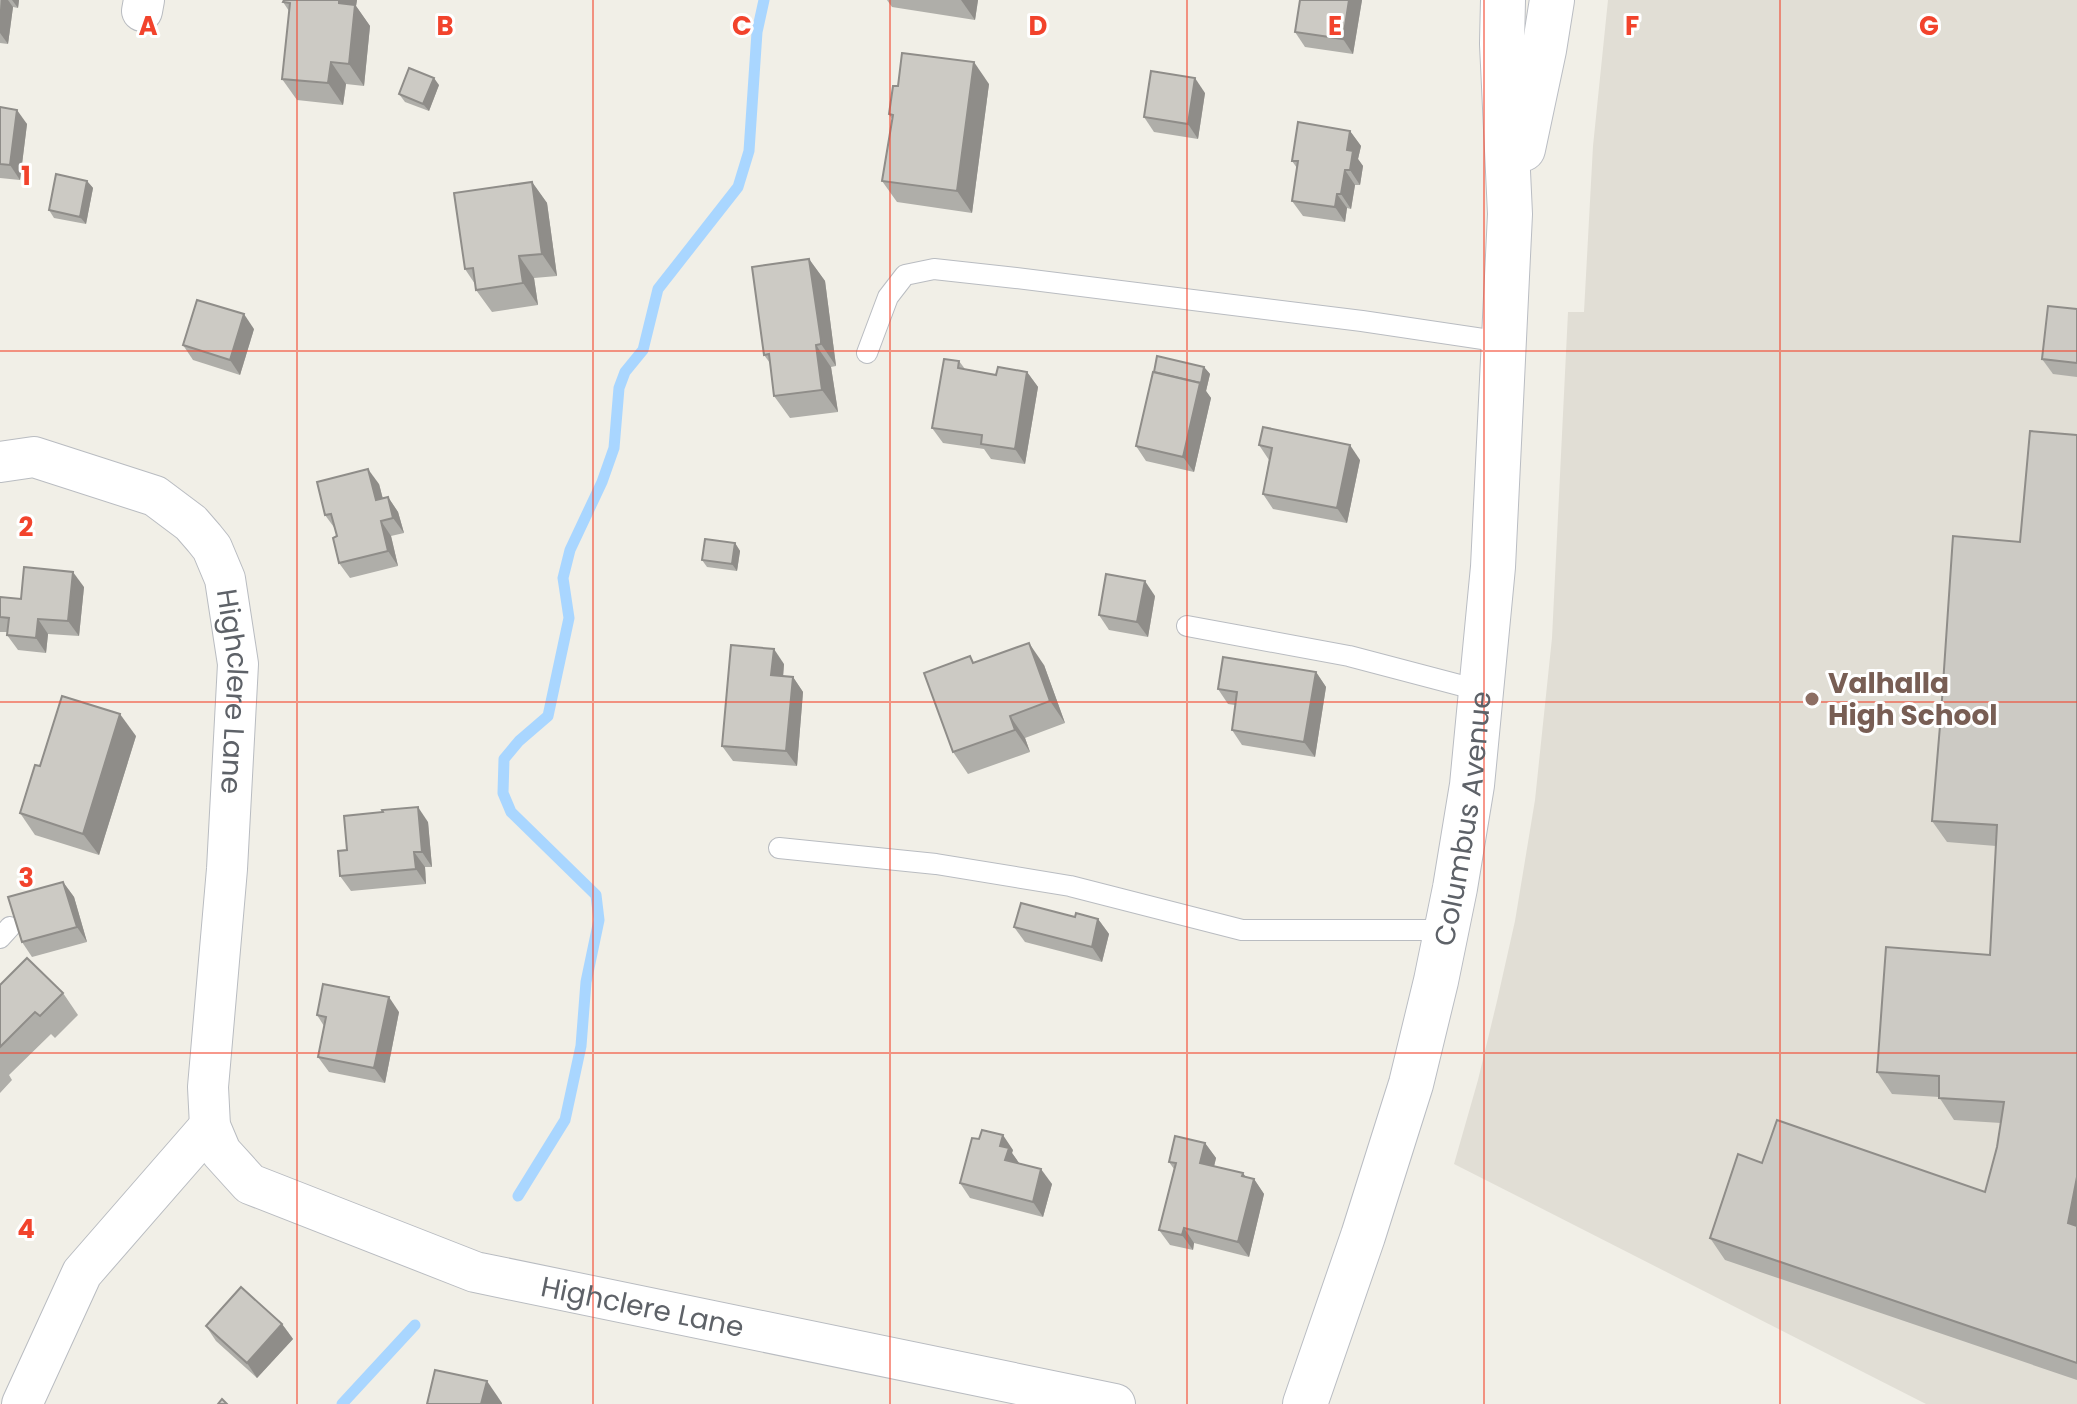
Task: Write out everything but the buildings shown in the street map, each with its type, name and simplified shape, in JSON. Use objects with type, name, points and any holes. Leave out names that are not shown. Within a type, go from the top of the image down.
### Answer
[{"type":"street","name":"Columbus Avenue","points":[[1305,1404],[1411,1084],[1447,930],[1472,785],[1493,567],[1510,214],[1502,44],[1503,0]]},
{"type":"street","name":"Columbus Avenue","points":[[1510,214],[1552,0]]},
{"type":"street","name":"Highclere Lane","points":[[0,462],[34,457],[155,496],[191,523],[212,548],[225,579],[238,664],[227,869],[208,1087],[210,1126],[221,1152],[250,1184],[475,1272],[1115,1404]]},
{"type":"street","points":[[22,1404],[82,1273],[210,1126]]},
{"type":"lane","points":[[867,353],[888,297],[905,275],[934,269],[1346,319],[1503,342]]},
{"type":"lane","points":[[1187,626],[1349,656],[1482,691]]},
{"type":"lane","points":[[779,848],[936,864],[1070,886],[1242,930],[1447,930]]},
{"type":"shaded area","name":"Valhalla High School","points":[[1608,0],[2077,0],[2077,1404],[1926,1404],[1454,1164],[1478,1080],[1515,921],[1535,800],[1552,638],[1568,312],[1584,312],[1593,146]]},
{"type":"waterway","points":[[518,1196],[565,1120],[581,1046],[586,982],[599,920],[596,895],[511,812],[503,793],[504,759],[548,716],[569,618],[563,578],[570,550],[602,482],[614,448],[619,388],[625,372],[643,350],[658,289],[738,187],[749,151],[757,32],[764,0]]},
{"type":"waterway","points":[[342,1404],[415,1325]]},
{"type":"place","name":"Valhalla High School","points":[[1812,699]]}]
